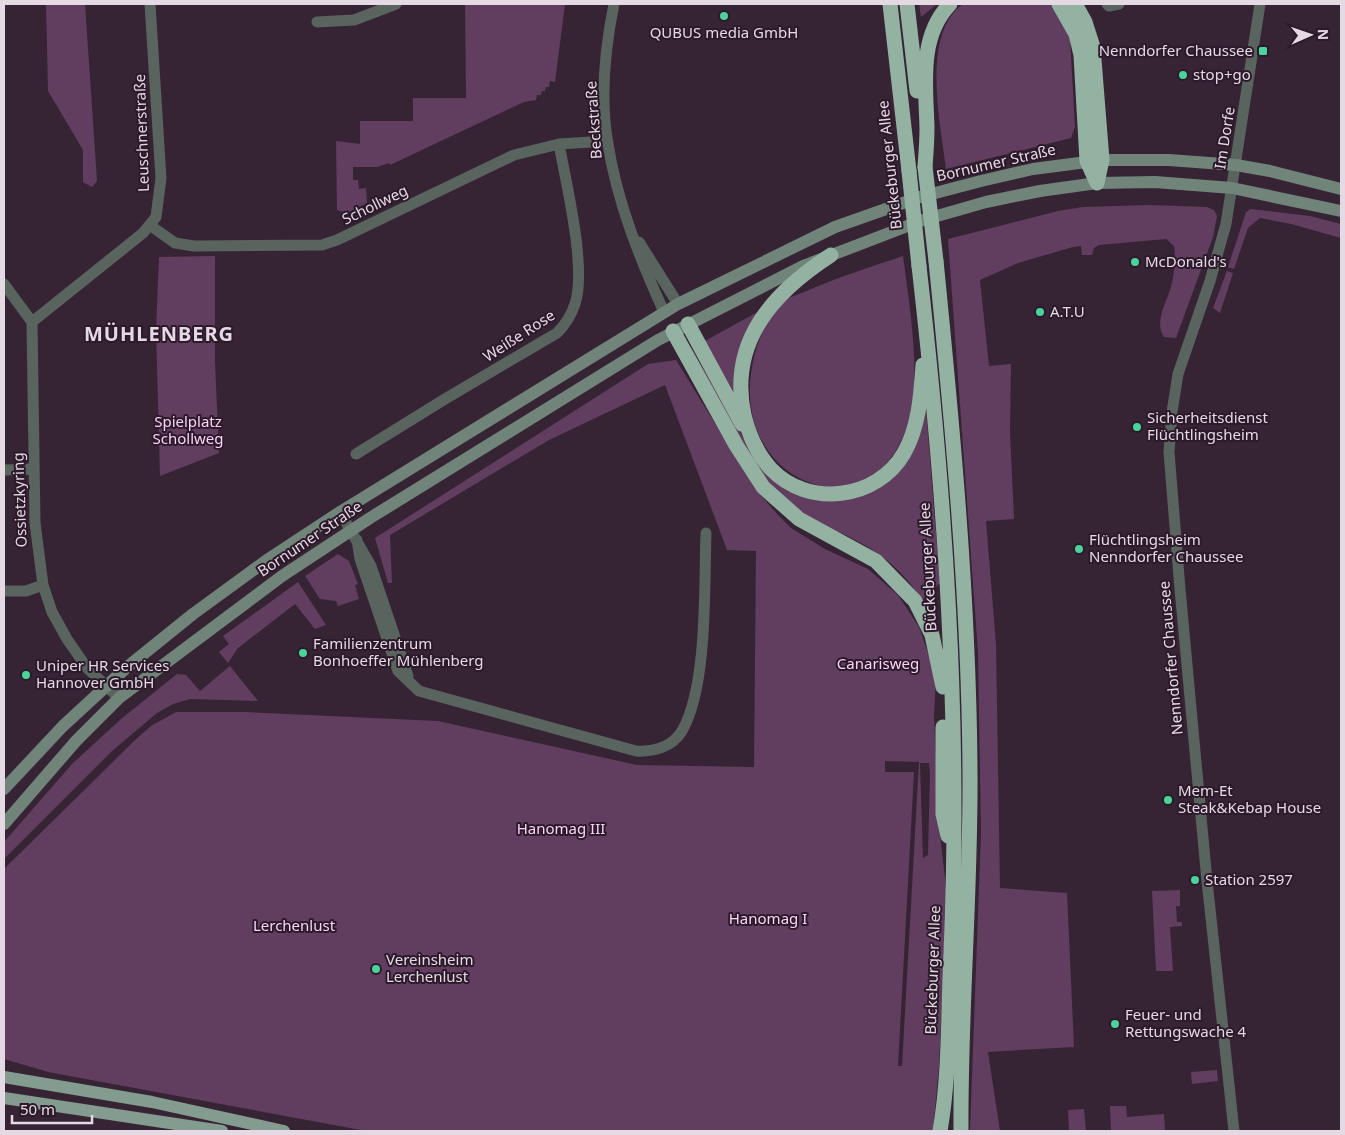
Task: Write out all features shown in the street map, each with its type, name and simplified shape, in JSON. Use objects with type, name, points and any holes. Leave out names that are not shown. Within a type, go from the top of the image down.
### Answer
[{"type":"highway","name":"Bückeburger Allee","points":[[890,4],[934,404],[945,540],[952,711],[954,864],[947,1054],[940,1131]]},
{"type":"highway","points":[[908,4],[936,261],[961,538],[968,666],[970,813],[961,1131]]},
{"type":"highway","points":[[926,167],[925,72],[929,42],[935,24],[950,4]]},
{"type":"highway","points":[[1059,4],[1076,34],[1081,55],[1097,183]]},
{"type":"highway","points":[[1075,4],[1093,47],[1095,160]]},
{"type":"highway","points":[[758,454],[746,425],[742,403],[742,374],[748,345],[755,328],[777,297],[804,272],[832,255]]},
{"type":"highway","points":[[688,324],[758,454],[772,470],[786,481],[807,491],[820,493],[853,492],[882,477],[894,467],[904,454],[911,438],[920,403],[923,366],[918,266]]},
{"type":"highway","points":[[673,332],[736,445],[763,487],[799,519],[876,561],[916,601],[926,619],[937,650],[943,681],[943,814],[954,864]]},
{"type":"main road","name":"Bornumer Straße","points":[[4,789],[18,771],[63,726],[126,668],[193,614],[340,512],[664,312],[835,227],[981,181],[1033,169],[1095,160],[1169,160],[1236,165],[1270,171],[1341,190]]},
{"type":"main road","name":"Bornumer Straße","points":[[4,824],[76,741],[120,698],[267,587],[354,535],[673,332],[765,284],[832,255],[923,220],[986,202],[1040,191],[1097,183],[1155,182],[1232,188],[1341,211]]},
{"type":"main road","points":[[678,304],[688,324]]},
{"type":"main road","points":[[664,312],[673,332]]},
{"type":"main road","points":[[4,1077],[152,1102],[284,1131]]},
{"type":"main road","points":[[4,1098],[222,1131]]},
{"type":"street","name":"Leuschnerstraße","points":[[150,4],[161,178],[160,202],[156,217],[151,226]]},
{"type":"street","points":[[317,22],[354,20],[396,4]]},
{"type":"street","name":"Beckstraße","points":[[614,4],[606,61],[607,141],[620,198],[642,266],[664,312]]},
{"type":"street","name":"Im Dorfe","points":[[1232,188],[1260,4]]},
{"type":"street","name":"Schollweg","points":[[151,226],[175,242],[194,246],[322,245],[337,240],[514,155],[559,144],[607,141]]},
{"type":"street","name":"Weiße Rose","points":[[356,454],[445,398],[558,333],[568,322],[576,302],[578,259],[559,144]]},
{"type":"street","name":"Nenndorfer Chaussee","points":[[1232,188],[1218,255],[1178,374],[1172,412],[1170,452],[1180,589],[1207,881],[1234,1131]]},
{"type":"street","points":[[4,284],[32,322],[151,226]]},
{"type":"street","name":"Beckstraße","points":[[632,232],[678,304]]},
{"type":"street","name":"Ossietzkyring","points":[[32,322],[34,469],[38,556],[43,585],[52,612],[67,639],[87,668],[120,698]]},
{"type":"street","points":[[4,470],[34,469]]},
{"type":"street","points":[[340,512],[371,566],[408,678],[419,691],[434,697],[636,751],[651,752],[666,746],[682,732],[690,712],[700,670],[706,533]]},
{"type":"street","points":[[4,591],[26,591],[43,585]]},
{"type":"green space","points":[[46,4],[85,4],[97,181],[92,187],[83,182],[83,150],[48,91]]},
{"type":"green space","points":[[465,4],[565,4],[555,82],[550,81],[549,87],[542,91],[541,95],[537,95],[536,100],[524,102],[390,165],[389,163],[377,167],[353,167],[353,180],[358,180],[359,189],[366,188],[367,203],[347,213],[337,210],[336,141],[360,144],[360,121],[413,121],[413,98],[466,98]]},
{"type":"green space","points":[[919,4],[937,4],[921,17]]},
{"type":"green space","points":[[963,4],[1052,4],[1070,38],[1075,127],[1071,138],[946,169],[936,82],[937,58],[942,36],[950,18]]},
{"type":"green space","points":[[1148,205],[1207,207],[1214,210],[1217,216],[1213,237],[1176,338],[1164,337],[1160,326],[1161,315],[1172,282],[1175,263],[1174,246],[1166,239],[1099,245],[1094,248],[1092,255],[1082,255],[1081,246],[1073,247],[1018,263],[980,280],[989,366],[1011,364],[1010,432],[1014,519],[986,521],[996,644],[1000,888],[1067,893],[1074,1047],[988,1052],[1000,1131],[970,1131],[981,832],[978,652],[948,239],[1058,211],[1083,207]]},
{"type":"green space","points":[[1251,209],[1310,216],[1341,224],[1341,238],[1291,224],[1260,218],[1248,228],[1234,269],[1228,267],[1246,212]]},
{"type":"green space","name":"Spielplatz Schollweg","points":[[215,256],[215,361],[219,453],[160,476],[156,329],[159,257]]},
{"type":"green space","points":[[903,256],[911,315],[914,358],[913,399],[910,417],[893,455],[868,478],[839,487],[809,482],[782,467],[762,440],[751,405],[753,362],[760,337],[768,321],[783,301],[841,277]]},
{"type":"green space","points":[[1227,271],[1233,273],[1220,313],[1213,308]]},
{"type":"green space","points":[[761,310],[736,398],[705,341]]},
{"type":"green space","points":[[692,349],[758,463],[772,478],[863,495],[874,491],[891,479],[926,410],[940,583],[922,600],[914,588],[887,560],[841,533],[806,519],[789,504],[769,484],[753,462],[690,350]]},
{"type":"green space","points":[[676,360],[756,490],[778,515],[791,528],[825,549],[868,569],[898,595],[919,627],[936,676],[934,716],[939,826],[947,896],[939,1066],[933,1131],[366,1131],[48,1072],[4,1059],[4,869],[134,741],[151,726],[176,712],[244,712],[438,721],[637,765],[754,767],[756,551],[727,550],[665,385],[549,440],[390,535],[392,583],[388,583],[375,538],[648,364]],"holes":[[[885,761],[919,762],[902,1066],[898,1066],[914,772],[885,772]],[[920,763],[929,763],[930,775],[928,855],[923,858]]]},
{"type":"green space","points":[[338,554],[349,561],[358,584],[355,585],[359,599],[338,606],[336,601],[320,599],[305,576]]},
{"type":"green space","points":[[298,582],[326,625],[315,629],[295,604],[238,648],[228,663],[219,652],[229,644],[223,636]]},
{"type":"green space","points":[[230,666],[258,701],[190,699],[173,704],[157,713],[112,751],[4,859],[4,842],[72,764],[121,719],[177,674],[186,675],[200,691]]},
{"type":"green space","points":[[1180,890],[1180,906],[1176,906],[1177,922],[1182,922],[1182,926],[1170,927],[1173,971],[1156,971],[1152,891]]},
{"type":"green space","points":[[1217,1070],[1218,1081],[1192,1084],[1191,1072]]},
{"type":"green space","points":[[1110,1106],[1126,1106],[1127,1117],[1164,1114],[1165,1131],[1111,1131]]},
{"type":"green space","points":[[1084,1109],[1086,1131],[1069,1131],[1068,1110]]},
{"type":"place","name":"QUBUS media GmbH","points":[[724,16]]},
{"type":"place","name":"Nenndorfer Chaussee","points":[[1263,51]]},
{"type":"place","name":"stop+go","points":[[1183,75]]},
{"type":"place","name":"McDonald's","points":[[1135,262]]},
{"type":"place","name":"A.T.U","points":[[1040,312]]},
{"type":"place","name":"Sicherheitsdienst Flüchtlingsheim","points":[[1137,427]]},
{"type":"place","name":"Flüchtlingsheim Nenndorfer Chaussee","points":[[1079,549]]},
{"type":"place","name":"Familienzentrum Bonhoeffer Mühlenberg","points":[[303,653]]},
{"type":"place","name":"Uniper HR Services Hannover GmbH","points":[[26,675]]},
{"type":"place","name":"Mem-Et Steak&Kebap House","points":[[1168,800]]},
{"type":"place","name":"Station 2597","points":[[1195,880]]},
{"type":"place","name":"Vereinsheim Lerchenlust","points":[[376,969]]},
{"type":"place","name":"Feuer- und Rettungswache 4","points":[[1115,1024]]},
{"type":"district","name":"MÜHLENBERG","points":[[159,334]]},
{"type":"park label","name":"Canarisweg","points":[[878,664]]},
{"type":"park label","name":"Hanomag III","points":[[561,829]]},
{"type":"park label","name":"Hanomag I","points":[[768,919]]},
{"type":"park label","name":"Lerchenlust","points":[[294,926]]}]
